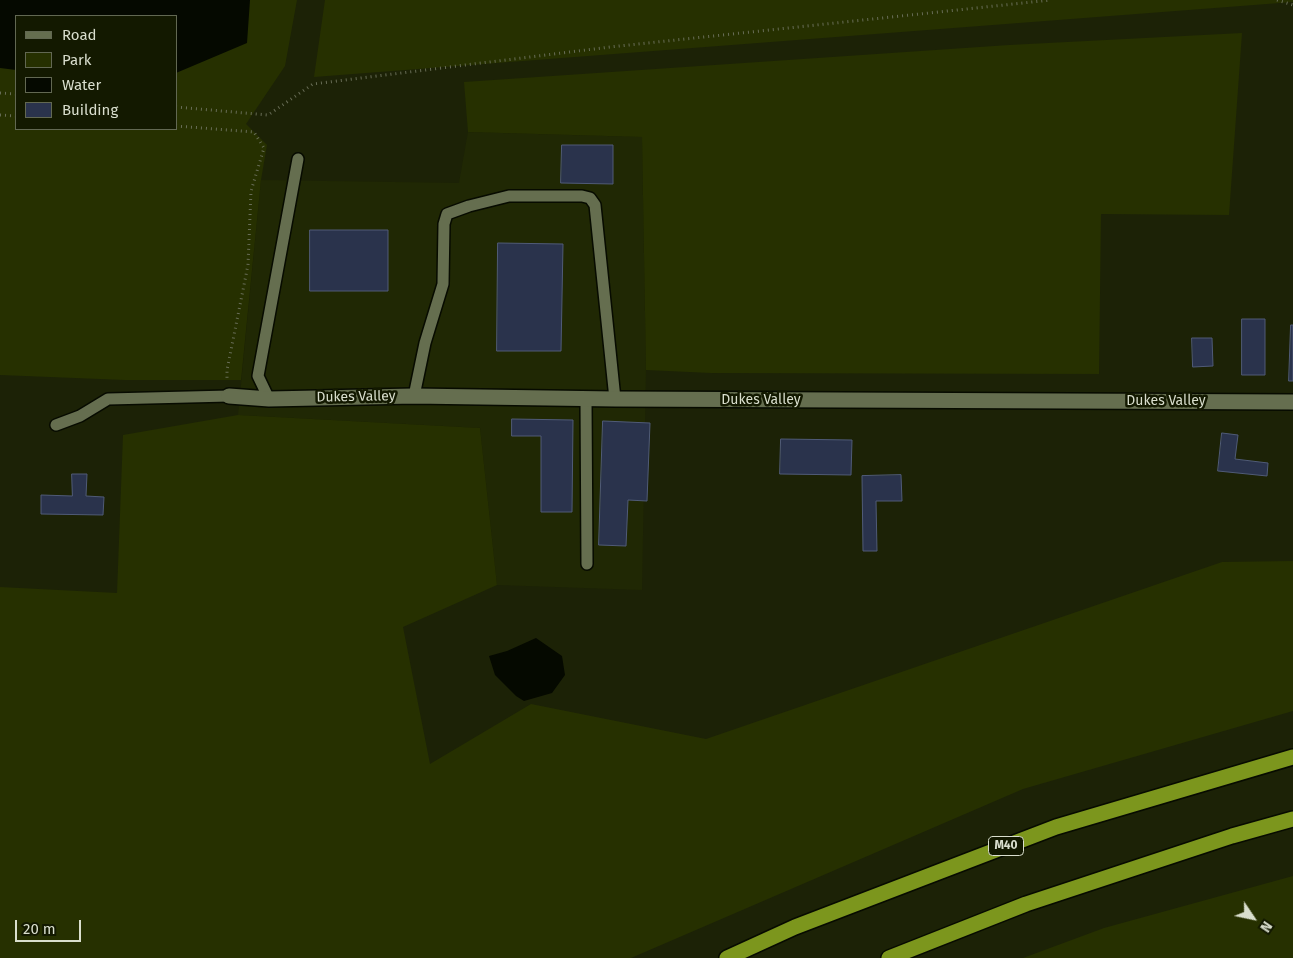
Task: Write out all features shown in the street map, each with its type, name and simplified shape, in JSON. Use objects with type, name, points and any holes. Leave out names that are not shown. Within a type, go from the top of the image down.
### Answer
[{"type":"highway","name":"M40","points":[[727,958],[795,928],[1056,827],[1293,757]]},
{"type":"highway","points":[[889,958],[1026,904],[1232,836],[1293,819]]},
{"type":"street","name":"Dukes Valley","points":[[230,396],[269,399],[414,396],[615,399],[1293,402]]},
{"type":"lane","points":[[269,399],[258,376],[298,159]]},
{"type":"lane","points":[[414,396],[425,343],[443,284],[444,224],[447,214],[469,206],[509,196],[582,196],[590,198],[595,205],[615,399]]},
{"type":"lane","points":[[56,425],[80,416],[108,399],[230,396]]},
{"type":"lane","points":[[586,398],[587,564]]},
{"type":"path","points":[[178,108],[268,115],[312,84],[610,47],[1051,0]]},
{"type":"path","points":[[1277,0],[1293,5]]},
{"type":"path","points":[[0,93],[15,94]]},
{"type":"path","points":[[0,115],[15,116]]},
{"type":"path","points":[[178,126],[254,132],[264,148],[251,191],[248,265],[226,370],[230,396]]},
{"type":"shaded area","points":[[468,132],[642,137],[646,370],[642,590],[497,585],[480,428],[238,415],[261,180],[459,183]]},
{"type":"green space","points":[[0,0],[297,0],[285,66],[246,124],[267,145],[261,180],[241,380],[125,380],[0,375]]},
{"type":"green space","points":[[325,0],[1293,0],[1293,2],[314,77]]},
{"type":"green space","points":[[1242,33],[1229,215],[1101,214],[1099,374],[711,373],[646,370],[642,137],[468,132],[464,82],[1009,45]]},
{"type":"green space","points":[[238,415],[480,428],[497,585],[403,627],[430,764],[531,704],[706,739],[1222,562],[1293,561],[1293,711],[1023,789],[631,958],[0,958],[0,587],[117,593],[123,435]]},
{"type":"green space","points":[[1293,876],[1293,958],[1023,958],[1104,928]]},
{"type":"water","points":[[0,0],[250,0],[247,43],[178,72],[178,15],[15,15],[15,70],[0,68]]},
{"type":"water","points":[[536,638],[562,656],[565,675],[552,693],[524,701],[516,696],[495,675],[489,656],[507,651]]},
{"type":"building","points":[[562,145],[613,145],[613,184],[561,183]]},
{"type":"building","points":[[310,230],[388,230],[388,291],[310,291]]},
{"type":"building","points":[[498,243],[563,244],[561,351],[497,351]]},
{"type":"building","points":[[1242,319],[1265,319],[1265,375],[1242,375]]},
{"type":"building","points":[[1291,325],[1293,325],[1293,381],[1289,381]]},
{"type":"building","points":[[1192,338],[1212,338],[1213,366],[1193,367]]},
{"type":"building","points":[[512,419],[573,420],[572,512],[541,512],[541,436],[512,436]]},
{"type":"building","points":[[603,421],[650,423],[647,501],[628,500],[626,546],[599,545]]},
{"type":"building","points":[[1222,433],[1238,435],[1235,459],[1268,463],[1267,476],[1218,471]]},
{"type":"building","points":[[781,439],[852,440],[851,475],[780,474]]},
{"type":"building","points":[[72,474],[87,474],[86,496],[104,497],[103,515],[41,514],[41,495],[72,496]]},
{"type":"building","points":[[901,475],[902,501],[876,501],[877,551],[863,551],[862,476]]}]
